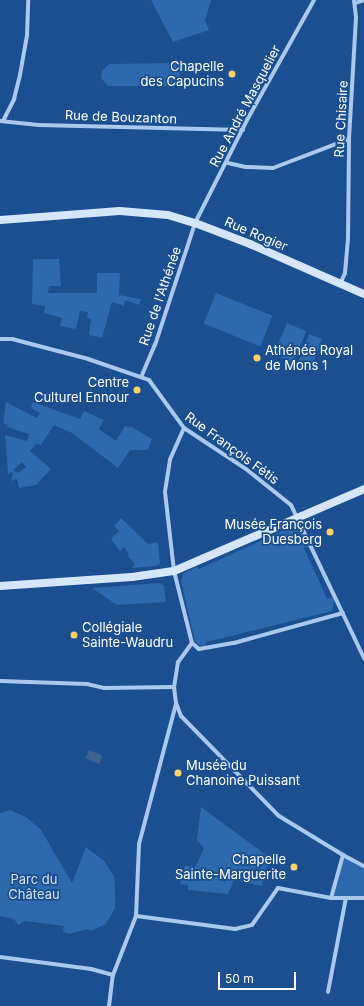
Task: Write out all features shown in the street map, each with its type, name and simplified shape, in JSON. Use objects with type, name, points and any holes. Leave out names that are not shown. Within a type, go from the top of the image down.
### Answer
[{"type":"street","points":[[2,121],[15,95],[26,42],[28,0]]},
{"type":"street","name":"Rue André Masquelier","points":[[195,223],[228,162],[242,130],[314,0]]},
{"type":"street","points":[[354,1],[364,0]]},
{"type":"street","name":"Rue Chisaire","points":[[340,282],[345,273],[348,239],[349,139],[356,16],[354,1]]},
{"type":"street","name":"Rue de Bouzanton","points":[[2,121],[39,125],[242,130]]},
{"type":"street","points":[[228,162],[246,167],[273,168],[349,139]]},
{"type":"street","name":"Rue Rogier","points":[[0,220],[120,211],[168,215],[195,223],[340,282],[364,294]]},
{"type":"street","name":"Rue de l'Athénée","points":[[142,375],[159,332],[195,223]]},
{"type":"street","points":[[0,339],[37,346],[142,375]]},
{"type":"street","name":"Rue François Fétis","points":[[142,375],[149,380],[184,428],[291,505],[364,658]]},
{"type":"street","points":[[184,428],[170,460],[165,492],[174,571],[192,643],[199,649],[234,643],[343,613]]},
{"type":"street","points":[[0,586],[132,577],[174,571],[364,489]]},
{"type":"street","points":[[192,643],[178,662],[174,686],[176,703],[181,716],[279,816],[364,866]]},
{"type":"street","points":[[0,681],[88,684],[104,688],[174,686]]},
{"type":"street","points":[[109,1006],[113,974],[136,916],[139,844],[176,703]]},
{"type":"street","points":[[331,898],[343,855]]},
{"type":"street","points":[[136,916],[235,929],[252,925],[278,888],[331,898],[364,898]]},
{"type":"street","points":[[328,992],[346,898]]},
{"type":"street","points":[[0,957],[91,969],[113,974]]},
{"type":"green space","points":[[151,0],[211,0],[205,20],[209,30],[173,42]]},
{"type":"green space","points":[[176,63],[183,68],[179,74],[184,80],[176,86],[108,86],[101,78],[102,71],[109,64]]},
{"type":"green space","points":[[33,259],[59,259],[61,286],[49,286],[48,293],[97,293],[97,273],[120,273],[119,295],[141,299],[139,305],[128,301],[125,301],[124,306],[112,302],[102,338],[89,335],[91,319],[87,318],[88,312],[80,311],[76,329],[60,326],[62,318],[44,313],[45,306],[32,304]]},
{"type":"green space","points":[[216,293],[273,316],[260,346],[204,324]]},
{"type":"green space","points":[[287,323],[306,331],[293,363],[274,354]]},
{"type":"green space","points":[[309,334],[322,339],[312,365],[299,360]]},
{"type":"green space","points":[[6,402],[37,418],[40,413],[31,408],[33,402],[80,419],[84,411],[104,420],[99,429],[116,441],[125,426],[129,428],[130,426],[152,439],[148,450],[130,450],[118,468],[72,433],[54,425],[41,445],[36,444],[30,451],[51,469],[36,485],[19,488],[17,479],[11,481],[13,472],[8,474],[5,435],[27,441],[29,434],[7,427],[8,425],[3,423]],"holes":[[[22,462],[26,467],[18,473],[13,470]]]},
{"type":"green space","points":[[121,518],[148,544],[158,542],[160,564],[156,566],[132,568],[135,564],[128,556],[129,554],[124,547],[120,551],[111,539],[119,531],[114,526]]},
{"type":"green space","points":[[295,525],[300,527],[309,546],[304,548],[327,599],[333,597],[334,601],[332,611],[206,642],[206,646],[199,645],[195,641],[181,581],[184,573],[197,567],[199,569]]},
{"type":"green space","points":[[160,583],[164,586],[166,602],[117,605],[92,588]]},
{"type":"green space","points":[[201,807],[269,857],[262,886],[234,880],[228,894],[188,890],[188,885],[180,884],[185,866],[195,867],[204,848],[197,840]]},
{"type":"green space","name":"Parc du Château","points":[[10,810],[26,817],[41,830],[72,883],[86,847],[104,861],[114,876],[115,890],[115,908],[106,924],[90,931],[88,929],[69,934],[63,932],[64,926],[25,921],[18,925],[14,919],[0,916],[0,813]]},
{"type":"green space","points":[[343,855],[364,866],[364,898],[331,898]]},
{"type":"shaded area","points":[[89,750],[103,756],[99,764],[85,758]]},
{"type":"place","name":"Chapelle des Capucins","points":[[232,74]]},
{"type":"place","name":"Athénée Royal de Mons 1","points":[[257,358]]},
{"type":"place","name":"Centre Culturel Ennour","points":[[137,390]]},
{"type":"place","name":"Musée François Duesberg","points":[[330,532]]},
{"type":"place","name":"Collégiale Sainte-Waudru","points":[[74,635]]},
{"type":"place","name":"Musée du Chanoine Puissant","points":[[178,773]]},
{"type":"place","name":"Chapelle Sainte-Marguerite","points":[[294,867]]}]
